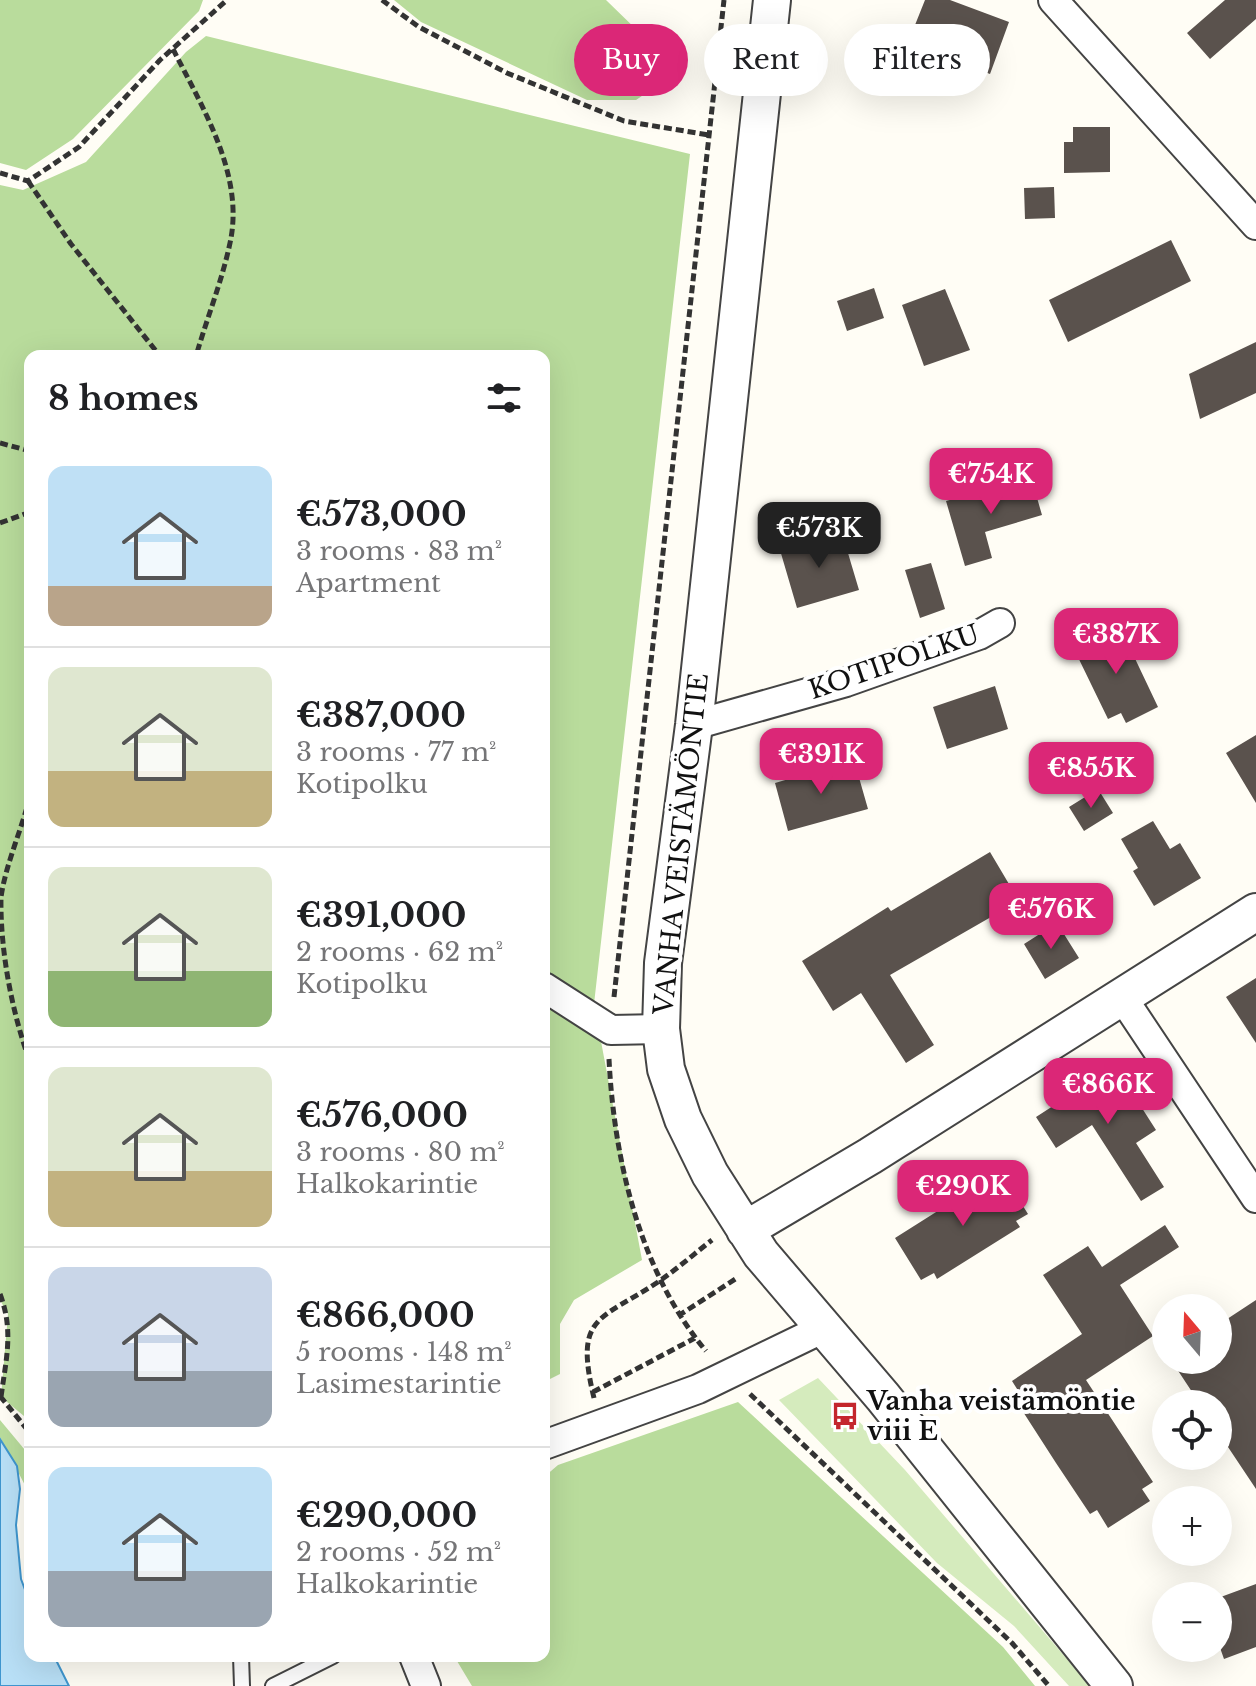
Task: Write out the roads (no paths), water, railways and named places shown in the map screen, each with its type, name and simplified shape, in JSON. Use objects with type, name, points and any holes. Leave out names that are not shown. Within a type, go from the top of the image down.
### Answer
[{"type":"street","name":"VANHA VEISTÄMÖNTIE","points":[[772,0],[694,725],[663,963],[661,1029],[666,1069],[683,1119],[748,1235],[822,1329],[883,1397],[1114,1686]]},
{"type":"street","points":[[1053,0],[1256,225]]},
{"type":"street","name":"KOTIPOLKU","points":[[694,725],[846,682],[979,635],[1000,623]]},
{"type":"street","points":[[748,1235],[1256,912]]},
{"type":"street","points":[[550,991],[611,1030],[661,1029]]},
{"type":"street","points":[[1122,997],[1256,1198]]},
{"type":"street","points":[[550,1443],[727,1376],[822,1329]]},
{"type":"street","points":[[416,1662],[426,1686]]},
{"type":"lane","points":[[241,1662],[242,1686]]},
{"type":"lane","points":[[273,1686],[321,1662]]},
{"type":"water","points":[[0,1439],[17,1466],[20,1489],[16,1525],[24,1587],[24,1662],[57,1662],[69,1686],[0,1686]]},
{"type":"place","name":"Vanha veistämöntie viii E","points":[[845,1416]]}]
